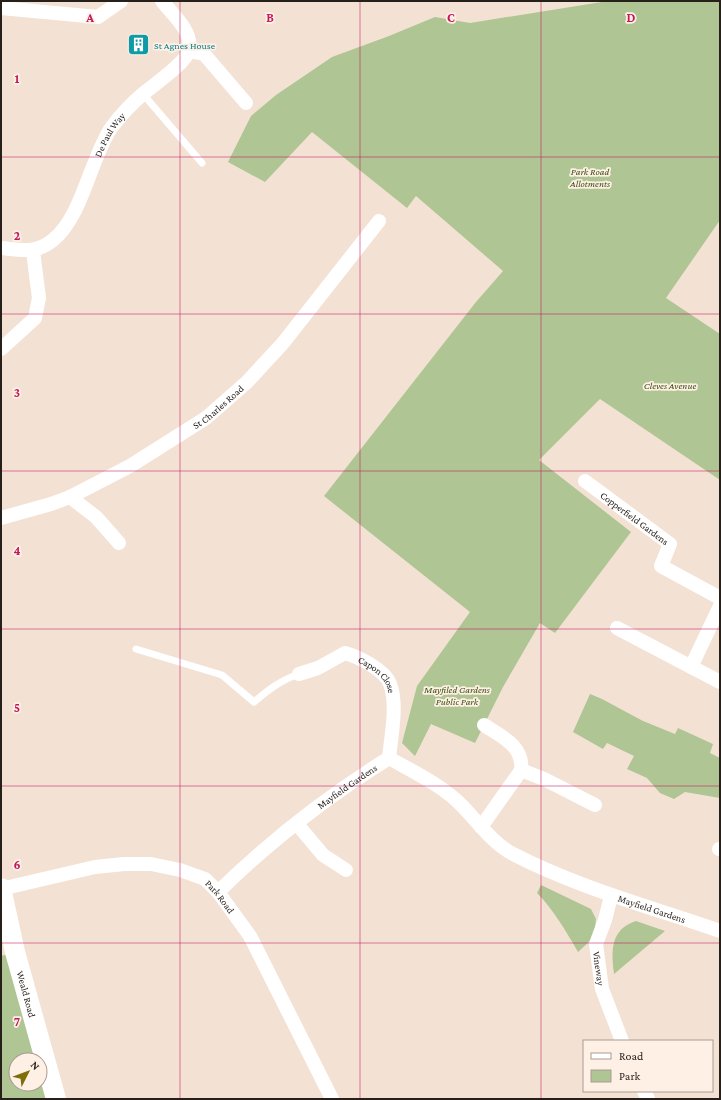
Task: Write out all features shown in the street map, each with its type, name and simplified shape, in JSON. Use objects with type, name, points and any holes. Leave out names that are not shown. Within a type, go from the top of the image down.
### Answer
[{"type":"street","points":[[1,8],[98,17],[121,1]]},
{"type":"street","points":[[162,1],[185,29],[189,38],[189,51],[204,54],[246,104]]},
{"type":"street","name":"De Paul Way","points":[[33,251],[52,241],[66,227],[111,129],[143,94],[182,61],[189,51]]},
{"type":"street","name":"St Charles Road","points":[[1,518],[51,504],[70,496],[130,466],[206,418],[247,382],[283,343],[379,222]]},
{"type":"street","points":[[1,248],[33,251],[39,298],[35,318],[1,350]]},
{"type":"street","name":"Copperfield Gardens","points":[[585,481],[670,544],[661,566],[720,598]]},
{"type":"street","points":[[70,496],[96,517],[119,543]]},
{"type":"street","points":[[691,667],[720,606]]},
{"type":"street","points":[[617,628],[720,682]]},
{"type":"street","name":"Capon Close","points":[[299,674],[318,668],[345,653],[358,657],[390,682],[393,696],[389,758]]},
{"type":"street","points":[[484,725],[512,743],[520,756],[521,770],[522,769],[595,806]]},
{"type":"street","name":"Mayfield Gardens","points":[[218,892],[245,866],[331,796],[389,758],[428,780],[456,800],[481,827],[512,853],[574,882],[611,896],[720,931]]},
{"type":"street","points":[[481,827],[522,769]]},
{"type":"street","points":[[297,824],[323,854],[346,870]]},
{"type":"street","name":"Park Road","points":[[1,889],[95,867],[151,864],[180,870],[205,879],[218,892],[250,936],[332,1099]]},
{"type":"street","name":"Weald Road","points":[[1,889],[15,952],[56,1099]]},
{"type":"street","name":"Vineway","points":[[611,896],[605,920],[596,944],[602,989],[622,1040]]},
{"type":"lane","points":[[143,94],[202,163]]},
{"type":"lane","points":[[136,650],[222,675],[254,702],[276,685],[299,674]]},
{"type":"green space","name":"Park Road Allotments","points":[[608,1],[720,1],[720,220],[666,298],[720,334],[720,480],[600,399],[539,460],[631,532],[555,633],[540,623],[503,687],[475,743],[431,724],[415,756],[402,743],[417,686],[470,612],[324,496],[476,302],[503,271],[416,196],[407,208],[312,132],[265,182],[228,162],[251,116],[276,95],[332,57],[435,17],[470,23]]},
{"type":"green space","points":[[590,694],[643,721],[675,734],[678,728],[713,744],[710,753],[720,758],[720,798],[685,792],[674,799],[660,793],[647,778],[627,769],[634,756],[607,743],[603,749],[573,732]]},
{"type":"green space","points":[[541,885],[591,909],[596,919],[592,939],[578,952],[554,913],[537,893]]},
{"type":"green space","points":[[636,921],[665,931],[614,974],[614,942],[621,930],[627,925]]},
{"type":"green space","points":[[15,952],[43,1052],[8,1052],[8,1092],[48,1092],[48,1070],[56,1099],[1,1099],[1,956]]},
{"type":"place","name":"St Agnes House","points":[[138,45]]},
{"type":"park label","name":"Cleves Avenue","points":[[670,385]]},
{"type":"park label","name":"Mayfiled Gardens Public Park","points":[[457,694]]}]
